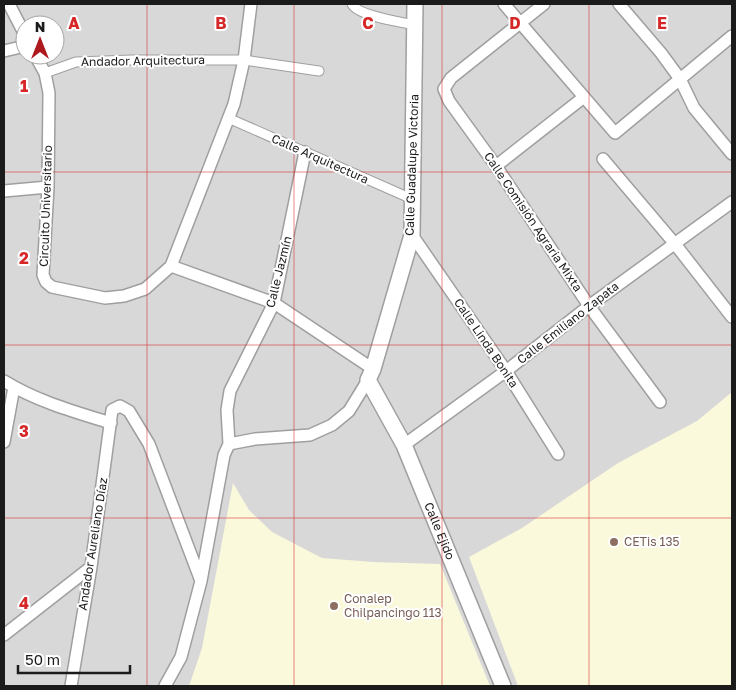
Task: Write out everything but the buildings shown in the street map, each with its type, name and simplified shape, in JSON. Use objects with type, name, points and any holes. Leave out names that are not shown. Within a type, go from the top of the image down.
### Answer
[{"type":"street","points":[[9,4],[15,16]]},
{"type":"street","points":[[165,686],[181,656],[201,581],[224,455],[229,444],[255,439],[310,435],[332,425],[349,411],[370,375],[274,303],[171,266],[234,104],[244,60],[251,4]]},
{"type":"street","points":[[352,4],[354,8],[367,14],[415,26]]},
{"type":"street","name":"Calle Guadalupe Victoria","points":[[370,375],[412,235],[415,4]]},
{"type":"street","points":[[504,4],[614,133],[732,36]]},
{"type":"street","points":[[520,22],[544,4]]},
{"type":"street","points":[[619,4],[661,53],[680,79],[694,108],[732,154]]},
{"type":"street","name":"Calle Comisión Agraria Mixta","points":[[520,22],[452,78],[444,89],[449,101],[496,166],[589,306],[660,402]]},
{"type":"street","name":"Andador Arquitectura","points":[[45,73],[76,62],[132,60],[244,60],[320,71]]},
{"type":"street","name":"Circuito Universitario","points":[[41,65],[45,73],[49,93],[48,188],[43,275],[46,282],[52,287],[105,298],[124,296],[145,289],[171,266]]},
{"type":"street","points":[[496,166],[584,97]]},
{"type":"street","name":"Calle Arquitectura","points":[[228,118],[412,199]]},
{"type":"street","name":"Calle Jazmín","points":[[229,444],[227,410],[230,391],[274,303],[305,152]]},
{"type":"street","points":[[603,159],[675,244],[732,318]]},
{"type":"street","points":[[4,191],[48,188]]},
{"type":"street","name":"Calle Emiliano Zapata","points":[[404,445],[506,371],[589,306],[732,202]]},
{"type":"street","name":"Calle Linda Bonita","points":[[412,235],[506,371],[558,454]]},
{"type":"street","name":"Calle Ejido","points":[[370,375],[404,445],[503,686]]},
{"type":"street","points":[[4,442],[9,384],[59,407],[111,423]]},
{"type":"street","name":"Andador Aureliano Díaz","points":[[71,686],[91,567],[112,410],[120,406],[129,411],[150,444],[201,581]]},
{"type":"street","points":[[4,635],[91,567]]},
{"type":"shaded area","points":[[4,4],[732,4],[732,686],[4,686]]},
{"type":"shaded area","name":"CETis 135","points":[[732,392],[732,686],[518,686],[469,557],[522,528],[618,463],[697,421]]},
{"type":"shaded area","name":"Conalep Chilpancingo 113","points":[[233,483],[249,510],[272,532],[322,558],[440,564],[490,686],[189,686],[202,648]]},
{"type":"place","name":"CETis 135","points":[[614,542]]},
{"type":"place","name":"Conalep Chilpancingo 113","points":[[334,606]]}]
